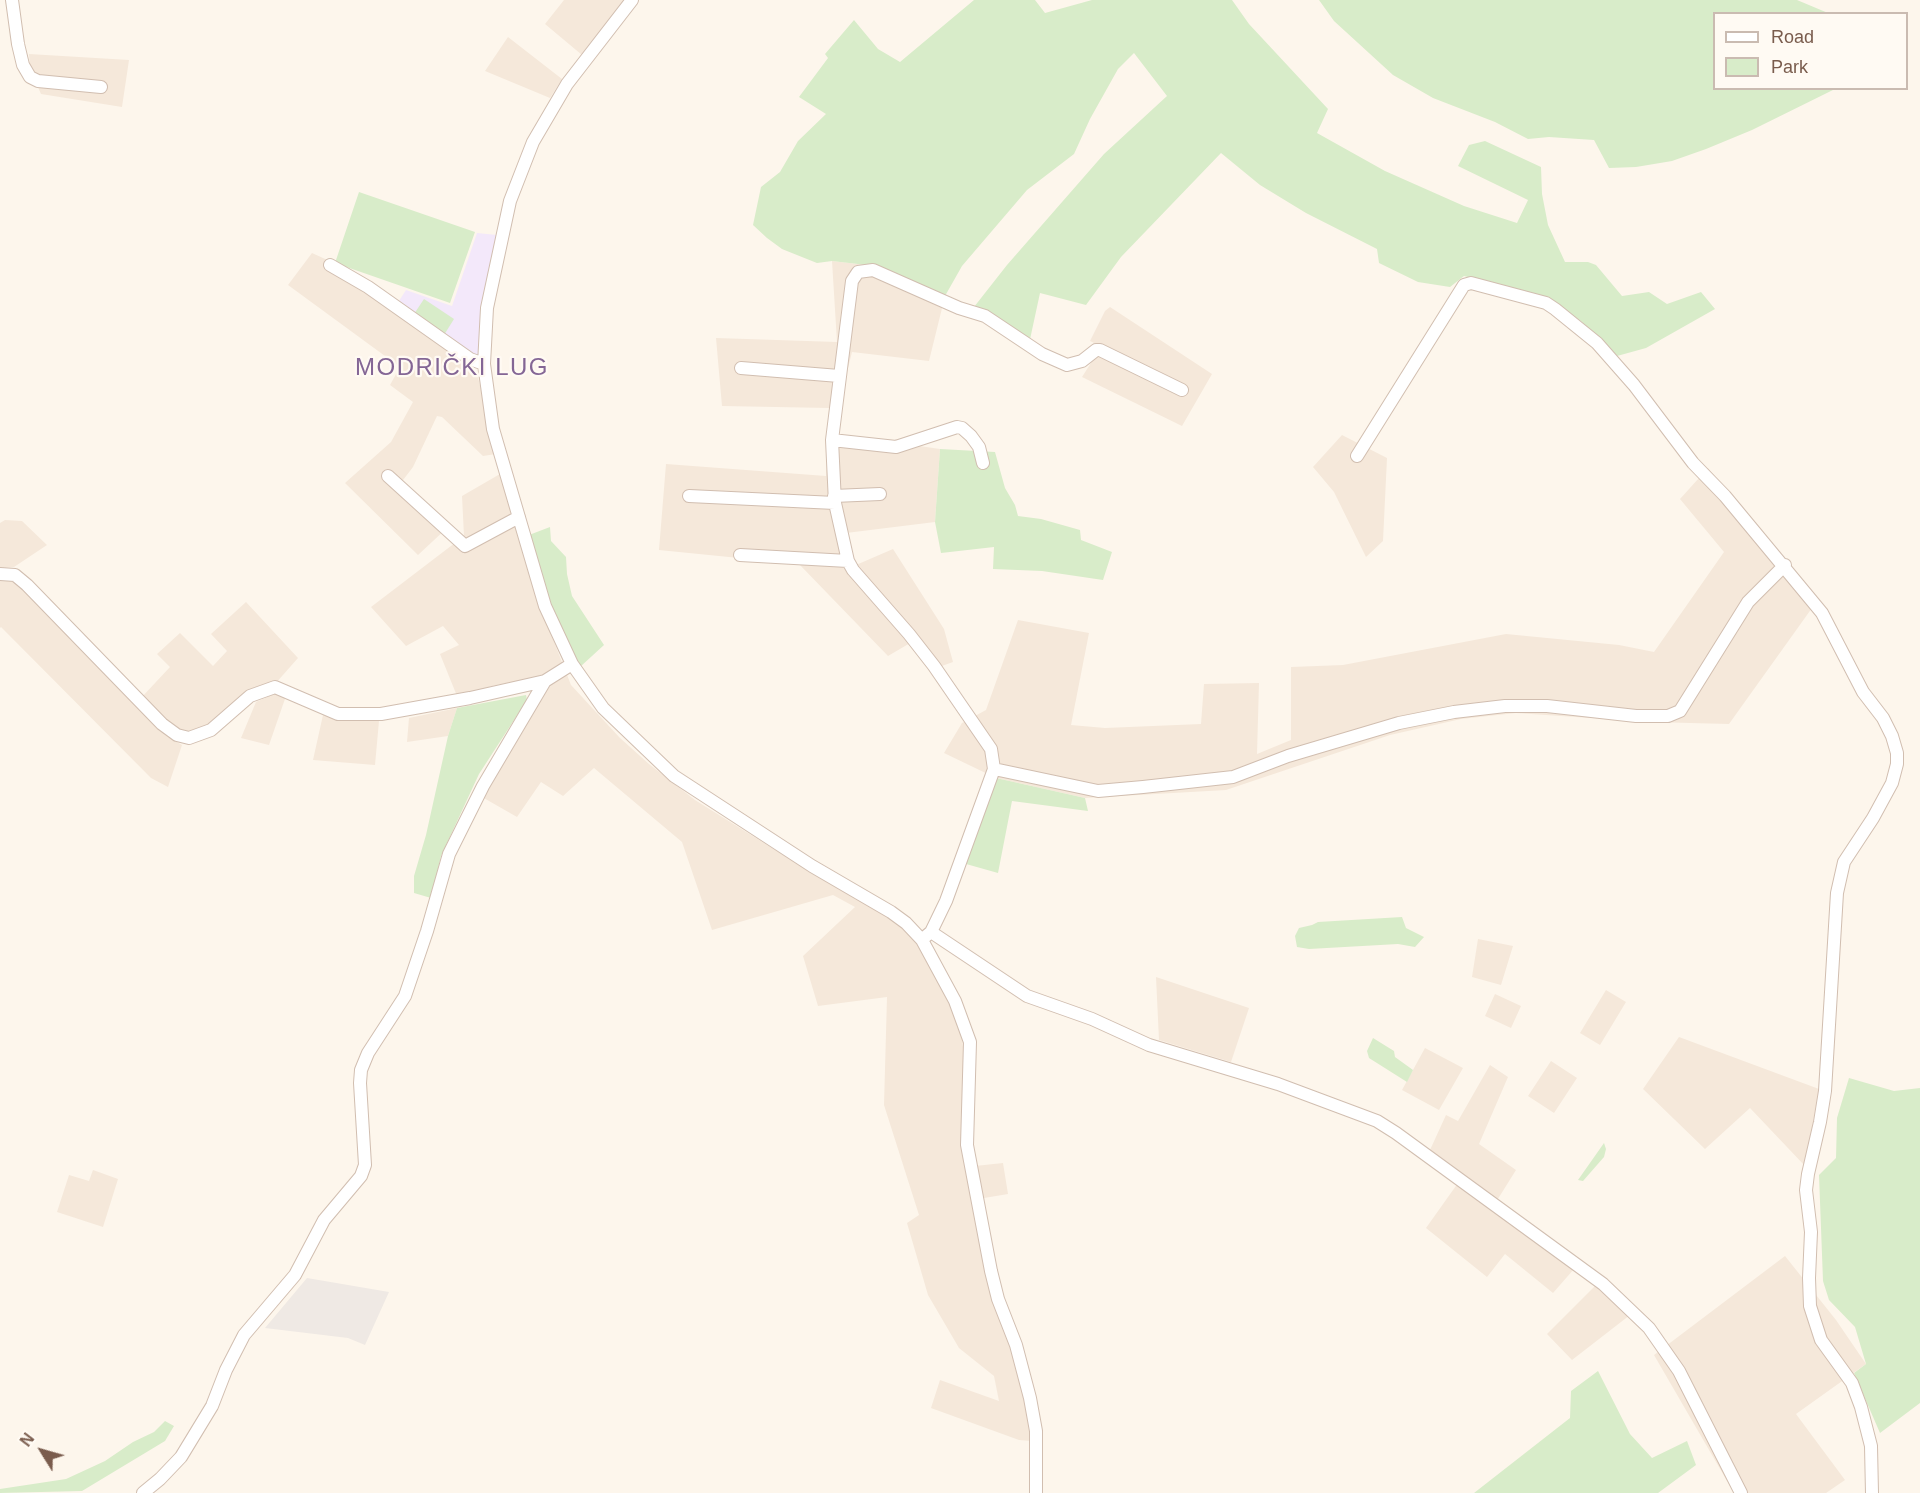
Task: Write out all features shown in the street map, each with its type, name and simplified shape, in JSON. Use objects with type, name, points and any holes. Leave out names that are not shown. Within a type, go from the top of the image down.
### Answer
[{"type":"street","points":[[12,0],[18,44],[23,65],[30,77],[38,81],[101,87]]},
{"type":"street","points":[[632,0],[567,84],[533,142],[510,201],[487,308],[484,364],[493,429],[544,606],[572,664],[603,708],[674,776],[812,866],[891,912],[915,932],[926,936],[1027,996],[1092,1019],[1149,1045],[1278,1084],[1377,1121],[1396,1133],[1603,1284],[1649,1328],[1679,1371],[1741,1493]]},
{"type":"street","points":[[330,265],[368,286],[470,359],[484,364]]},
{"type":"street","points":[[926,936],[946,901],[994,770],[991,748],[934,666],[853,570],[848,561],[835,500],[832,440],[852,281],[858,272],[867,270],[985,316],[1042,354],[1066,365],[1082,361],[1096,350],[1100,350],[1182,390]]},
{"type":"street","points":[[1357,456],[1458,291],[1464,285],[1471,283],[1546,303],[1565,315],[1597,343],[1634,385],[1692,463],[1725,496],[1785,566],[1822,613],[1863,692],[1883,718],[1892,736],[1897,753],[1897,764],[1892,783],[1873,818],[1844,862],[1838,886],[1825,1091],[1806,1190],[1811,1232],[1810,1306],[1821,1340],[1852,1383],[1861,1407],[1871,1446],[1872,1493]]},
{"type":"street","points":[[741,368],[839,376]]},
{"type":"street","points":[[832,440],[896,447],[945,430],[962,428],[979,447],[983,463]]},
{"type":"street","points":[[387,476],[465,546],[519,517]]},
{"type":"street","points":[[689,496],[835,500],[880,494]]},
{"type":"street","points":[[740,555],[848,561]]},
{"type":"street","points":[[994,770],[1098,791],[1143,788],[1233,777],[1288,756],[1399,723],[1505,705],[1547,706],[1636,716],[1668,716],[1680,711],[1748,602],[1785,566]]},
{"type":"street","points":[[0,574],[15,575],[27,585],[162,724],[177,735],[189,738],[211,730],[250,696],[261,690],[276,687],[338,714],[360,715],[408,710],[545,681],[572,664]]},
{"type":"street","points":[[142,1493],[182,1457],[212,1406],[226,1370],[244,1335],[295,1275],[324,1220],[361,1176],[365,1166],[361,1070],[368,1053],[405,996],[449,854],[483,786],[545,681]]},
{"type":"street","points":[[926,936],[955,1001],[970,1042],[967,1145],[991,1271],[998,1299],[1016,1345],[1030,1398],[1036,1431],[1036,1493]]},
{"type":"shaded area","points":[[564,0],[626,0],[582,55],[545,24]]},
{"type":"shaded area","points":[[508,37],[562,79],[550,98],[485,71]]},
{"type":"shaded area","points":[[29,54],[129,60],[122,107],[41,94],[30,69]]},
{"type":"shaded area","points":[[477,233],[497,235],[481,358],[471,356],[397,304],[406,290],[452,306]]},
{"type":"shaded area","points":[[312,253],[334,263],[477,373],[496,454],[483,456],[442,417],[437,416],[413,467],[400,484],[447,528],[418,555],[345,483],[391,442],[413,402],[390,385],[400,367],[288,285]]},
{"type":"shaded area","points":[[832,261],[875,266],[945,296],[929,361],[852,352],[840,400],[837,434],[940,449],[935,522],[846,533],[849,555],[856,565],[893,549],[944,629],[953,662],[939,667],[917,639],[888,656],[799,564],[659,550],[666,464],[826,476],[829,408],[722,406],[716,338],[837,342]]},
{"type":"shaded area","points":[[1110,307],[1212,374],[1182,426],[1082,377],[1096,355],[1186,388],[1090,341],[1105,311]]},
{"type":"shaded area","points":[[1342,435],[1387,458],[1383,541],[1366,557],[1334,492],[1313,467]]},
{"type":"shaded area","points":[[1708,468],[1817,601],[1729,724],[1651,722],[1516,713],[1461,719],[1390,735],[1226,790],[1085,798],[996,778],[944,753],[962,723],[986,710],[1018,620],[1089,633],[1071,725],[1105,728],[1201,724],[1204,684],[1259,683],[1257,754],[1291,740],[1291,667],[1343,665],[1506,634],[1619,645],[1654,652],[1724,552],[1680,499]]},
{"type":"shaded area","points":[[500,474],[536,596],[571,685],[620,738],[695,800],[812,873],[868,902],[899,924],[916,941],[956,1014],[962,1037],[975,1166],[1003,1163],[1008,1194],[972,1200],[982,1256],[1023,1388],[1032,1441],[1019,1440],[931,1408],[940,1380],[999,1401],[994,1376],[959,1348],[928,1295],[907,1223],[919,1215],[884,1105],[887,997],[818,1006],[803,956],[855,907],[833,895],[712,930],[682,842],[594,768],[563,796],[541,782],[517,817],[482,797],[549,687],[545,677],[496,685],[457,696],[440,654],[459,645],[443,626],[406,646],[371,607],[464,536],[462,496]]},
{"type":"shaded area","points":[[5,520],[22,521],[47,545],[14,567],[0,568],[0,523]]},
{"type":"shaded area","points":[[0,580],[12,581],[20,587],[160,730],[182,745],[168,787],[151,778],[0,628]]},
{"type":"shaded area","points":[[246,602],[298,658],[275,684],[200,733],[179,733],[141,698],[170,667],[157,654],[180,633],[213,666],[227,651],[211,634]]},
{"type":"shaded area","points":[[274,694],[286,696],[269,745],[241,738],[256,702]]},
{"type":"shaded area","points":[[457,708],[448,736],[407,742],[409,718]]},
{"type":"shaded area","points":[[323,715],[353,721],[379,721],[375,765],[313,760]]},
{"type":"shaded area","points":[[1478,939],[1513,946],[1501,985],[1472,977]]},
{"type":"shaded area","points":[[1156,977],[1249,1008],[1231,1062],[1159,1040]]},
{"type":"shaded area","points":[[1606,990],[1626,1002],[1600,1045],[1580,1033]]},
{"type":"shaded area","points":[[1495,994],[1521,1006],[1511,1028],[1485,1016]]},
{"type":"shaded area","points":[[1679,1037],[1819,1089],[1805,1166],[1750,1108],[1705,1149],[1643,1089]]},
{"type":"shaded area","points":[[1425,1048],[1463,1068],[1439,1110],[1402,1090]]},
{"type":"shaded area","points":[[1551,1061],[1577,1078],[1554,1113],[1528,1096]]},
{"type":"shaded area","points":[[1490,1065],[1508,1077],[1479,1144],[1516,1170],[1496,1202],[1430,1150],[1446,1115],[1458,1121]]},
{"type":"shaded area","points":[[93,1170],[118,1179],[103,1227],[57,1212],[69,1175],[89,1181]]},
{"type":"shaded area","points":[[1458,1183],[1574,1269],[1553,1293],[1505,1254],[1487,1277],[1426,1228]]},
{"type":"shaded area","points":[[1785,1256],[1836,1320],[1866,1364],[1796,1414],[1845,1480],[1826,1493],[1734,1493],[1654,1355]]},
{"type":"shaded area","points":[[307,1278],[389,1292],[365,1345],[348,1338],[265,1328]]},
{"type":"shaded area","points":[[1596,1285],[1630,1315],[1572,1360],[1547,1334]]},
{"type":"green space","points":[[974,0],[1035,0],[1045,13],[1092,0],[1232,0],[1249,24],[1328,109],[1317,133],[1385,171],[1464,206],[1517,223],[1528,200],[1458,166],[1469,145],[1485,141],[1541,167],[1542,194],[1548,225],[1565,262],[1588,262],[1596,265],[1622,296],[1649,292],[1667,304],[1701,292],[1715,309],[1646,348],[1617,356],[1582,322],[1554,301],[1464,276],[1450,287],[1418,282],[1379,263],[1377,249],[1306,213],[1260,185],[1221,153],[1121,257],[1086,305],[1040,293],[1029,344],[974,307],[1007,265],[1104,154],[1167,96],[1134,53],[1118,69],[1090,119],[1074,154],[1027,190],[962,266],[945,296],[875,266],[832,261],[817,263],[782,249],[767,238],[753,225],[761,187],[780,172],[798,141],[826,114],[799,97],[828,58],[825,54],[854,20],[878,49],[900,62]]},
{"type":"green space","points":[[1319,0],[1797,0],[1826,12],[1713,12],[1713,90],[1833,90],[1752,130],[1672,161],[1636,167],[1609,168],[1594,140],[1549,137],[1528,139],[1495,122],[1433,98],[1393,75],[1334,21]]},
{"type":"green space","points":[[359,192],[475,232],[450,303],[335,263]]},
{"type":"green space","points":[[424,299],[454,319],[444,335],[414,314]]},
{"type":"green space","points":[[940,449],[995,452],[1005,488],[1015,505],[1018,516],[1041,519],[1080,530],[1081,540],[1112,552],[1103,580],[1042,571],[993,569],[994,547],[941,553],[935,522]]},
{"type":"green space","points":[[550,527],[551,541],[566,557],[572,596],[604,645],[580,667],[551,604],[529,535]]},
{"type":"green space","points":[[526,695],[527,700],[479,774],[441,856],[431,898],[414,893],[414,876],[457,708]]},
{"type":"green space","points":[[996,778],[1085,798],[1088,811],[1012,801],[998,873],[959,862]]},
{"type":"green space","points":[[1402,917],[1406,928],[1424,937],[1415,947],[1398,944],[1309,949],[1297,947],[1295,936],[1299,928],[1318,922]]},
{"type":"green space","points":[[1373,1038],[1394,1051],[1395,1057],[1413,1070],[1407,1082],[1369,1058],[1367,1051]]},
{"type":"green space","points":[[1849,1078],[1894,1091],[1920,1088],[1920,1403],[1880,1433],[1854,1373],[1866,1364],[1855,1327],[1829,1300],[1823,1281],[1819,1175],[1836,1158],[1837,1118]]},
{"type":"green space","points":[[1604,1143],[1606,1149],[1604,1157],[1583,1181],[1578,1180]]},
{"type":"green space","points":[[1598,1371],[1630,1434],[1652,1458],[1687,1441],[1696,1465],[1658,1493],[1474,1493],[1570,1418],[1571,1391]]},
{"type":"green space","points":[[165,1421],[174,1426],[165,1441],[82,1491],[0,1493],[0,1489],[66,1479],[105,1461],[133,1442],[154,1432]]},
{"type":"district","name":"MODRIČKI LUG","points":[[452,368]]}]
